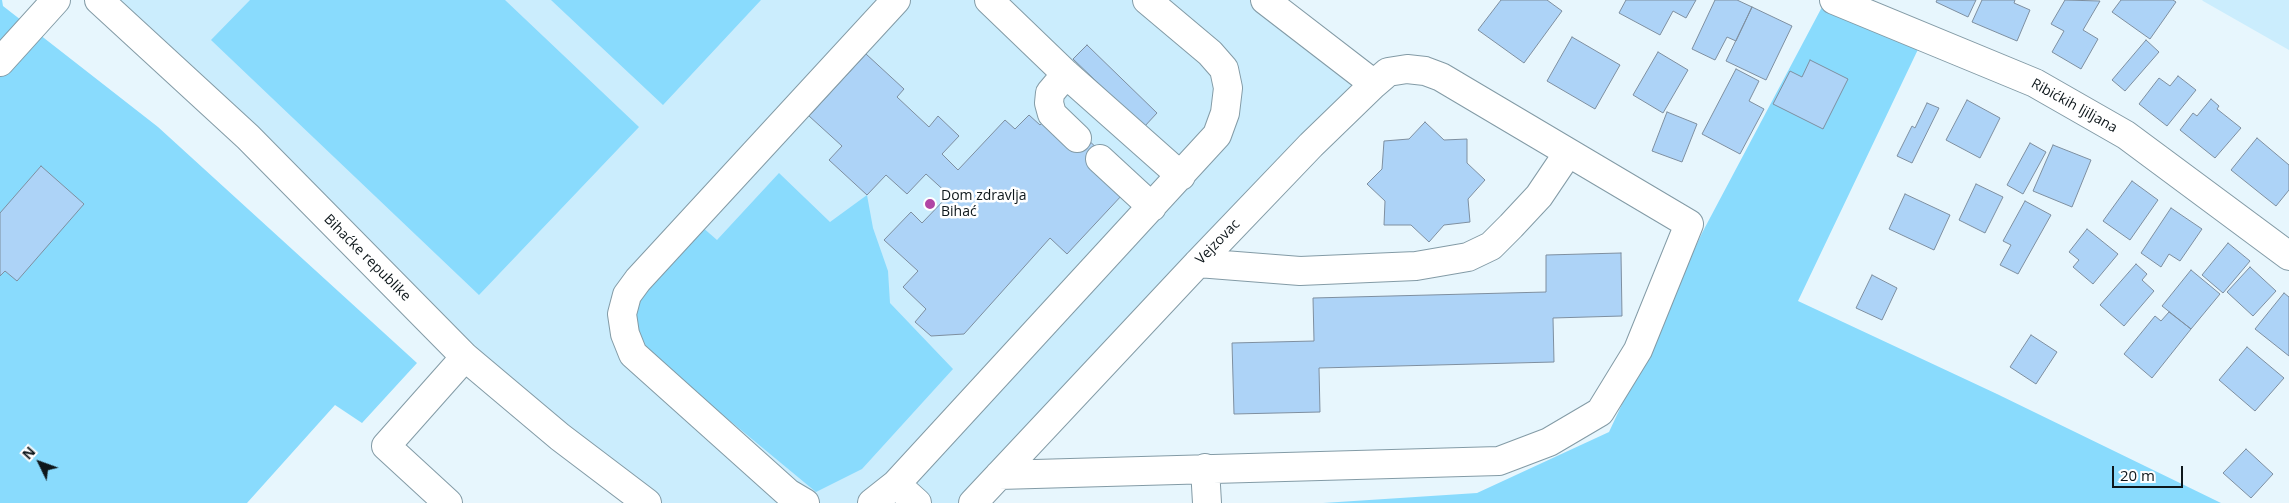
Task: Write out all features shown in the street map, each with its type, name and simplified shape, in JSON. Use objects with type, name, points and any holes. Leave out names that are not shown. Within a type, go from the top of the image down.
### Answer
[{"type":"street","points":[[0,62],[56,0]]},
{"type":"street","name":"Bihaćke republike","points":[[99,0],[248,137],[465,357],[560,437],[647,503]]},
{"type":"street","points":[[805,503],[788,494],[633,354],[625,334],[622,314],[627,295],[638,280],[896,0]]},
{"type":"street","points":[[989,0],[1066,74],[1181,176]]},
{"type":"street","points":[[872,503],[896,484],[1217,135],[1225,113],[1228,88],[1224,69],[1210,53],[1147,0]]},
{"type":"street","points":[[1265,0],[1374,84]]},
{"type":"street","name":"Ribićkih ljiljana","points":[[1834,0],[2035,83],[2126,135],[2289,256]]},
{"type":"street","name":"Vejzovac","points":[[973,503],[1311,145],[1388,72],[1407,69],[1425,70],[1441,76],[1689,224],[1638,350],[1600,412],[1549,442],[1499,460],[1205,468]]},
{"type":"street","points":[[1066,74],[1050,93],[1049,103],[1052,114],[1077,138]]},
{"type":"street","points":[[1198,263],[1300,271],[1416,266],[1468,257],[1491,246],[1511,226],[1539,196],[1568,153]]},
{"type":"street","points":[[1100,160],[1152,207]]},
{"type":"street","points":[[448,503],[386,446],[465,357]]},
{"type":"street","points":[[999,475],[1205,468],[1207,503]]},
{"type":"street","points":[[896,484],[917,503]]},
{"type":"shaded area","points":[[0,0],[2,0],[3,6],[158,127],[417,363],[362,423],[335,405],[247,503],[0,503]]},
{"type":"shaded area","name":"Dom zdravlja Bihać","points":[[108,0],[1265,0],[1374,84],[973,503],[647,503],[560,437]]},
{"type":"shaded area","points":[[250,0],[505,0],[639,127],[479,295],[211,40]]},
{"type":"shaded area","points":[[551,0],[761,0],[663,105]]},
{"type":"shaded area","points":[[2289,0],[2289,50],[2203,1]]},
{"type":"shaded area","points":[[1822,7],[1922,41],[1798,301],[1997,394],[2221,503],[1323,503],[1477,493],[1609,432],[1702,233]]},
{"type":"shaded area","points":[[779,173],[830,222],[867,195],[873,228],[888,271],[890,303],[953,369],[862,469],[816,492],[625,334],[627,295],[693,219],[717,240]]},
{"type":"building","points":[[1501,0],[1547,0],[1562,11],[1524,63],[1478,30]]},
{"type":"building","points":[[1626,0],[1696,0],[1686,18],[1673,11],[1660,35],[1619,13]]},
{"type":"building","points":[[1715,0],[1737,0],[1752,7],[1736,41],[1727,37],[1715,60],[1692,49]]},
{"type":"building","points":[[1937,0],[1976,0],[1968,17],[1936,2]]},
{"type":"building","points":[[1982,0],[2015,0],[2014,3],[2030,10],[2017,41],[1972,22]]},
{"type":"building","points":[[2065,0],[2100,1],[2083,30],[2098,39],[2081,69],[2052,52],[2064,31],[2051,24]]},
{"type":"building","points":[[2121,0],[2173,0],[2176,2],[2150,39],[2112,12]]},
{"type":"building","points":[[1752,7],[1792,26],[1766,80],[1726,61]]},
{"type":"building","points":[[1572,37],[1620,65],[1595,109],[1547,81]]},
{"type":"building","points":[[2146,40],[2159,52],[2125,91],[2112,80]]},
{"type":"building","points":[[1087,45],[1157,113],[1144,127],[1073,59]]},
{"type":"building","points":[[1658,52],[1688,70],[1663,113],[1633,95]]},
{"type":"building","points":[[866,54],[904,89],[897,97],[929,127],[938,116],[959,136],[942,154],[958,170],[1005,120],[1015,129],[1029,115],[1040,125],[1047,118],[1081,133],[1104,155],[1123,194],[1067,254],[1050,238],[964,334],[931,336],[915,322],[926,309],[903,287],[918,271],[884,240],[911,212],[922,223],[949,195],[926,174],[907,194],[886,175],[867,195],[829,160],[842,146],[809,116]]},
{"type":"building","points":[[1810,60],[1848,79],[1823,129],[1773,104],[1790,71],[1802,77]]},
{"type":"building","points":[[1736,69],[1759,81],[1749,101],[1764,109],[1740,154],[1702,134]]},
{"type":"building","points":[[2178,76],[2196,90],[2167,126],[2139,104],[2159,78],[2170,86]]},
{"type":"building","points":[[2211,99],[2219,106],[2217,109],[2241,128],[2215,158],[2180,130],[2193,113],[2197,116]]},
{"type":"building","points":[[1967,100],[2000,118],[1980,158],[1946,140]]},
{"type":"building","points":[[1927,103],[1939,108],[1912,163],[1897,156],[1912,126],[1915,128]]},
{"type":"building","points":[[1667,112],[1697,124],[1682,162],[1652,151]]},
{"type":"building","points":[[1425,122],[1444,140],[1467,139],[1467,163],[1485,180],[1468,199],[1470,222],[1444,225],[1429,242],[1411,225],[1384,225],[1385,201],[1367,184],[1382,169],[1384,141],[1409,139]]},
{"type":"building","points":[[2257,138],[2289,165],[2289,190],[2276,206],[2231,170]]},
{"type":"building","points":[[2030,143],[2046,152],[2023,194],[2007,185]]},
{"type":"building","points":[[2053,145],[2091,160],[2072,207],[2033,191]]},
{"type":"building","points":[[41,166],[84,204],[17,281],[5,271],[0,276],[0,213]]},
{"type":"building","points":[[2132,181],[2158,200],[2130,240],[2103,221]]},
{"type":"building","points":[[1976,184],[2003,197],[1985,233],[1959,220]]},
{"type":"building","points":[[1905,194],[1950,215],[1934,250],[1889,229]]},
{"type":"building","points":[[2025,201],[2051,215],[2018,274],[2000,265],[2011,245],[2003,241]]},
{"type":"building","points":[[2171,208],[2202,229],[2180,261],[2169,254],[2161,267],[2141,253]]},
{"type":"building","points":[[2087,229],[2118,254],[2093,284],[2073,267],[2079,260],[2069,252]]},
{"type":"building","points":[[2228,243],[2250,261],[2223,293],[2202,275]]},
{"type":"building","points":[[1621,253],[1622,316],[1553,318],[1554,362],[1319,368],[1320,412],[1234,414],[1232,343],[1314,341],[1313,298],[1546,292],[1546,255]]},
{"type":"building","points":[[2136,264],[2147,274],[2142,280],[2154,291],[2124,326],[2100,305]]},
{"type":"building","points":[[2250,267],[2276,291],[2253,316],[2227,292]]},
{"type":"building","points":[[2191,270],[2220,294],[2191,329],[2162,306]]},
{"type":"building","points":[[1872,275],[1897,288],[1882,320],[1856,308]]},
{"type":"building","points":[[2284,293],[2289,297],[2289,356],[2255,329]]},
{"type":"building","points":[[2169,312],[2191,329],[2152,378],[2124,354],[2155,316],[2161,321]]},
{"type":"building","points":[[2031,335],[2057,352],[2036,384],[2010,367]]},
{"type":"building","points":[[2247,347],[2284,378],[2255,411],[2219,380]]},
{"type":"building","points":[[2246,449],[2273,474],[2251,498],[2223,473]]},
{"type":"place","name":"Dom zdravlja Bihać","points":[[930,204]]}]
